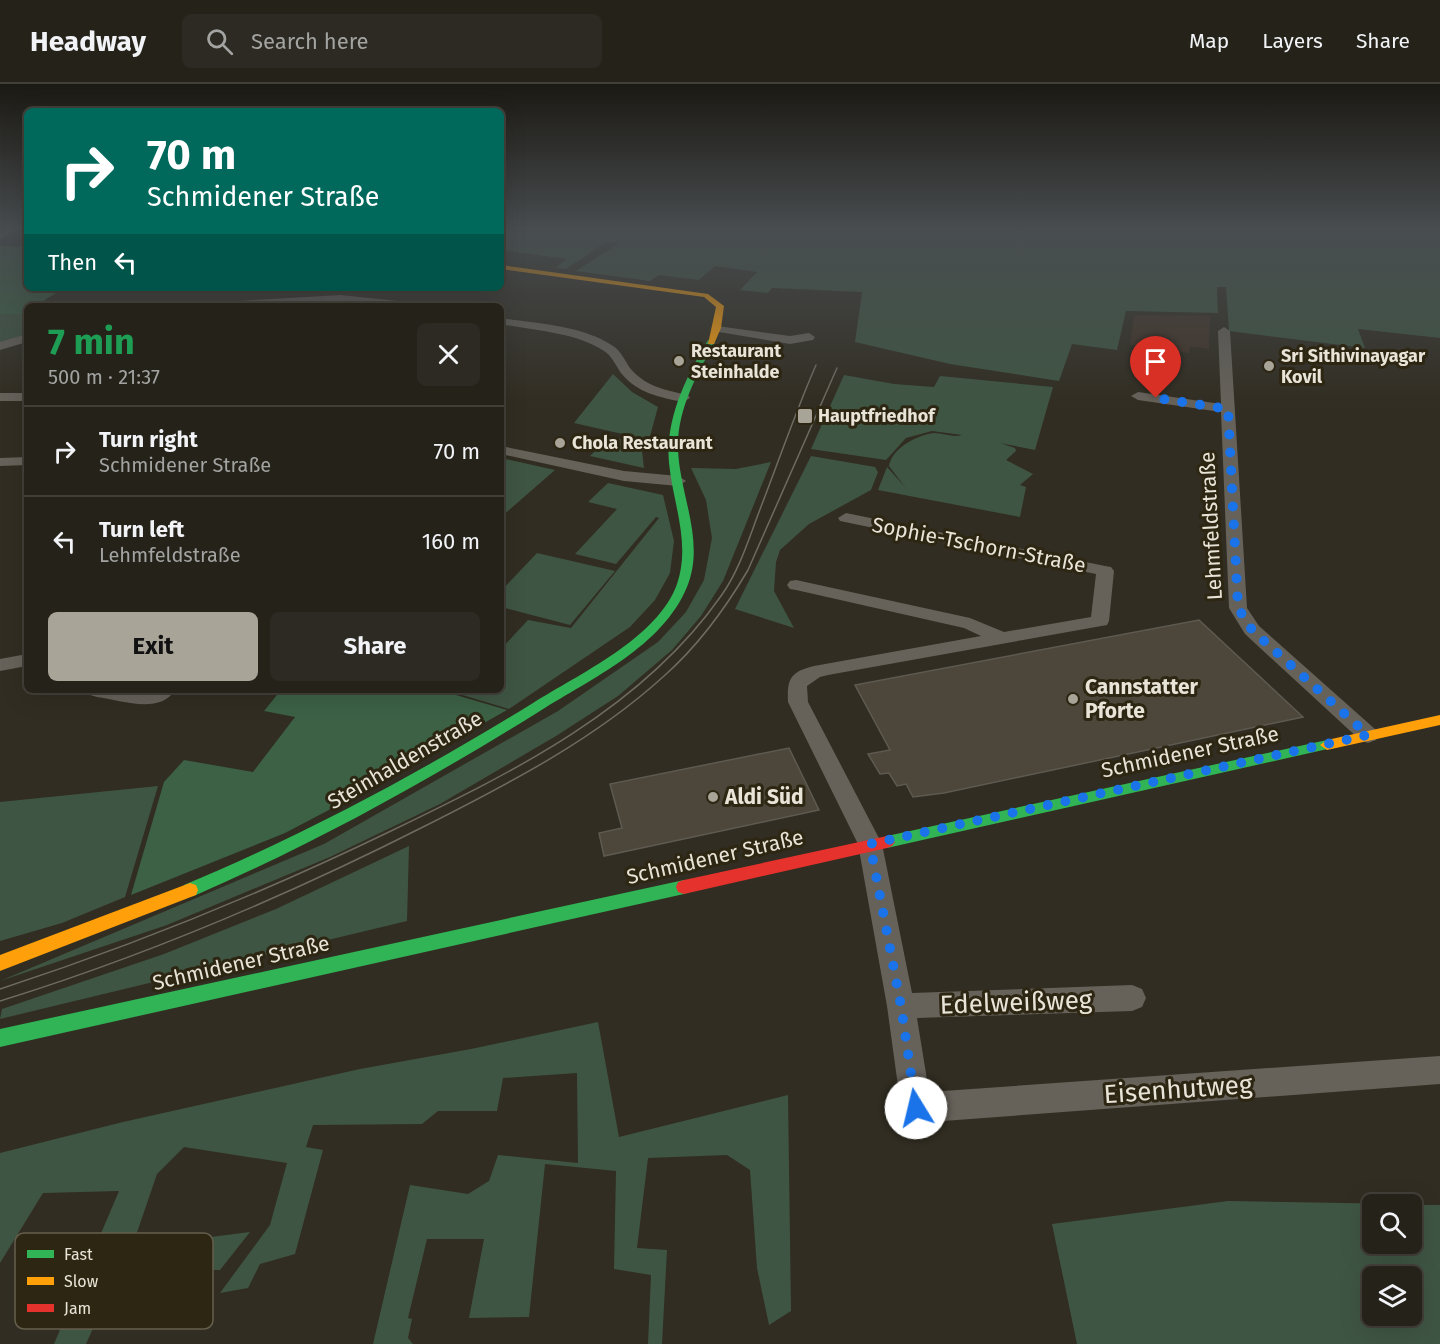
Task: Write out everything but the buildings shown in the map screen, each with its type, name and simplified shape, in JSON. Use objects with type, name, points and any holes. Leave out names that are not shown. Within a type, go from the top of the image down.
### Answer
[{"type":"street","points":[[646,287],[706,295],[720,306],[717,329],[790,340],[809,337]]},
{"type":"street","points":[[356,299],[372,291]]},
{"type":"street","points":[[246,303],[356,299],[390,303]]},
{"type":"street","points":[[504,322],[570,334],[597,342],[612,351],[633,382],[657,393],[683,398]]},
{"type":"street","name":"Steinhaldenstraße","points":[[0,963],[181,893],[297,844],[415,780],[599,666],[647,632],[672,605],[688,572],[691,541],[674,465],[674,422],[683,398],[717,329]]},
{"type":"street","name":"Lehmfeldstraße","points":[[1224,331],[1238,608],[1252,630],[1368,735]]},
{"type":"street","points":[[0,346],[24,339]]},
{"type":"street","points":[[1138,396],[1228,409]]},
{"type":"street","points":[[0,397],[24,397]]},
{"type":"street","points":[[504,451],[624,476],[678,481]]},
{"type":"street","points":[[0,462],[24,461]]},
{"type":"street","name":"Sophie-Tschorn-Straße","points":[[846,518],[1105,571],[1100,621],[828,669],[814,672],[797,683],[798,702],[870,844]]},
{"type":"street","points":[[796,585],[970,624],[1001,638]]},
{"type":"street","points":[[0,665],[24,661]]},
{"type":"street","points":[[116,693],[148,698],[159,693]]},
{"type":"street","name":"Schmidener Straße","points":[[0,1038],[870,844],[1440,720]]},
{"type":"street","points":[[870,844],[901,1006]]},
{"type":"street","name":"Edelweißweg","points":[[901,1006],[1132,998]]},
{"type":"street","name":"Eisenhutweg","points":[[901,1006],[916,1108],[1440,1070]]},
{"type":"shaded area","points":[[1134,315],[1210,316],[1209,349],[1190,347],[1189,353],[1130,345]]},
{"type":"green space","points":[[0,287],[24,287],[24,291],[59,291],[40,303],[24,303],[22,314],[0,314]]},
{"type":"green space","points":[[743,287],[1440,287],[1440,338],[1358,329],[1365,348],[1229,331],[1226,287],[1217,287],[1218,313],[1126,311],[1117,350],[1072,344],[1059,381],[950,364],[855,342],[862,292],[772,288],[768,293],[740,290]]},
{"type":"green space","points":[[24,312],[24,335],[0,343],[0,314]]},
{"type":"green space","points":[[613,374],[632,392],[658,407],[649,440],[574,423]]},
{"type":"green space","points":[[844,375],[894,384],[934,387],[940,376],[1053,387],[1035,450],[1000,443],[1015,448],[1016,451],[1006,460],[1033,474],[1020,485],[1026,487],[1020,517],[878,490],[887,467],[905,487],[889,466],[891,459],[906,444],[920,436],[934,433],[962,435],[932,431],[906,438],[886,460],[811,449]]},
{"type":"green space","points":[[610,437],[641,443],[644,468],[590,456]]},
{"type":"green space","points":[[811,456],[875,467],[878,472],[871,490],[809,524],[780,550],[776,562],[774,591],[794,628],[735,609]]},
{"type":"green space","points":[[504,459],[555,470],[504,514]]},
{"type":"green space","points":[[771,462],[723,581],[701,616],[672,650],[618,696],[556,736],[440,804],[330,857],[167,925],[0,981],[324,844],[558,711],[658,642],[686,612],[704,580],[712,538],[706,500],[691,468],[736,469]]},
{"type":"green space","points":[[608,483],[663,495],[674,541],[670,573],[655,600],[630,627],[509,709],[459,694],[504,693],[504,646],[528,620],[571,628],[659,518],[656,517],[616,564],[575,554],[617,509],[588,502]]},
{"type":"green space","points":[[537,553],[615,571],[570,625],[504,608],[504,588]]},
{"type":"green space","points":[[279,693],[449,693],[507,710],[285,833],[131,895],[164,782],[184,760],[253,772],[295,717],[264,711]]},
{"type":"green space","points":[[158,786],[125,897],[62,923],[0,941],[0,802]]},
{"type":"green space","points":[[409,846],[407,921],[0,1019],[2,1009],[164,954],[276,909]]},
{"type":"green space","points":[[598,1022],[619,1137],[788,1095],[791,1311],[769,1325],[757,1268],[750,1170],[727,1155],[648,1158],[637,1248],[667,1250],[662,1344],[648,1344],[651,1275],[614,1269],[616,1171],[545,1164],[529,1317],[469,1318],[484,1239],[427,1239],[408,1318],[412,1319],[408,1338],[413,1344],[373,1344],[410,1185],[468,1194],[489,1181],[498,1155],[578,1163],[577,1073],[503,1078],[497,1111],[438,1111],[422,1124],[313,1125],[306,1147],[323,1150],[295,1254],[260,1264],[248,1288],[220,1293],[270,1225],[287,1163],[184,1147],[157,1174],[137,1233],[101,1233],[119,1191],[43,1193],[18,1233],[15,1233],[15,1239],[0,1263],[0,1153],[123,1122],[360,1069],[471,1049]]},
{"type":"green space","points":[[1228,1201],[1362,1203],[1362,1254],[1422,1254],[1422,1205],[1440,1205],[1440,1344],[1077,1344],[1052,1224]]},
{"type":"green space","points":[[250,1232],[220,1270],[213,1270],[213,1237]]},
{"type":"green space","points":[[60,1329],[93,1329],[86,1344],[54,1344]]},
{"type":"tram line","points":[[0,989],[150,936],[345,853],[484,785],[572,734],[614,704],[653,672],[689,636],[721,596],[733,576],[743,556],[816,365]]},
{"type":"tram line","points":[[0,1001],[164,944],[323,876],[489,793],[581,740],[610,720],[664,676],[688,652],[720,613],[739,585],[748,570],[837,368]]},
{"type":"traffic: fast","points":[[190,890],[328,827],[416,779],[604,666],[642,638],[659,622],[672,605],[682,586],[689,551],[688,534],[674,465],[674,433],[686,393],[711,342]]},
{"type":"traffic: fast","points":[[887,842],[1327,745]]},
{"type":"traffic: fast","points":[[0,1038],[684,887]]},
{"type":"traffic: slow","points":[[646,287],[706,295],[720,306],[717,328],[711,342]]},
{"type":"traffic: slow","points":[[1327,745],[1440,720]]},
{"type":"traffic: slow","points":[[0,963],[190,890]]},
{"type":"traffic: jam","points":[[684,887],[887,842]]},
{"type":"place","name":"Restaurant Steinhalde","points":[[679,361]]},
{"type":"place","name":"Sri Sithivinayagar Kovil","points":[[1269,366]]},
{"type":"place","name":"Hauptfriedhof","points":[[805,416]]},
{"type":"place","name":"Chola Restaurant","points":[[560,443]]},
{"type":"place","name":"Cannstatter Pforte","points":[[1073,699]]},
{"type":"place","name":"Aldi Süd","points":[[713,797]]},
{"type":"route","points":[[916,1108],[901,1006],[870,844],[1368,735],[1252,630],[1238,608],[1228,409],[1156,398]]}]
